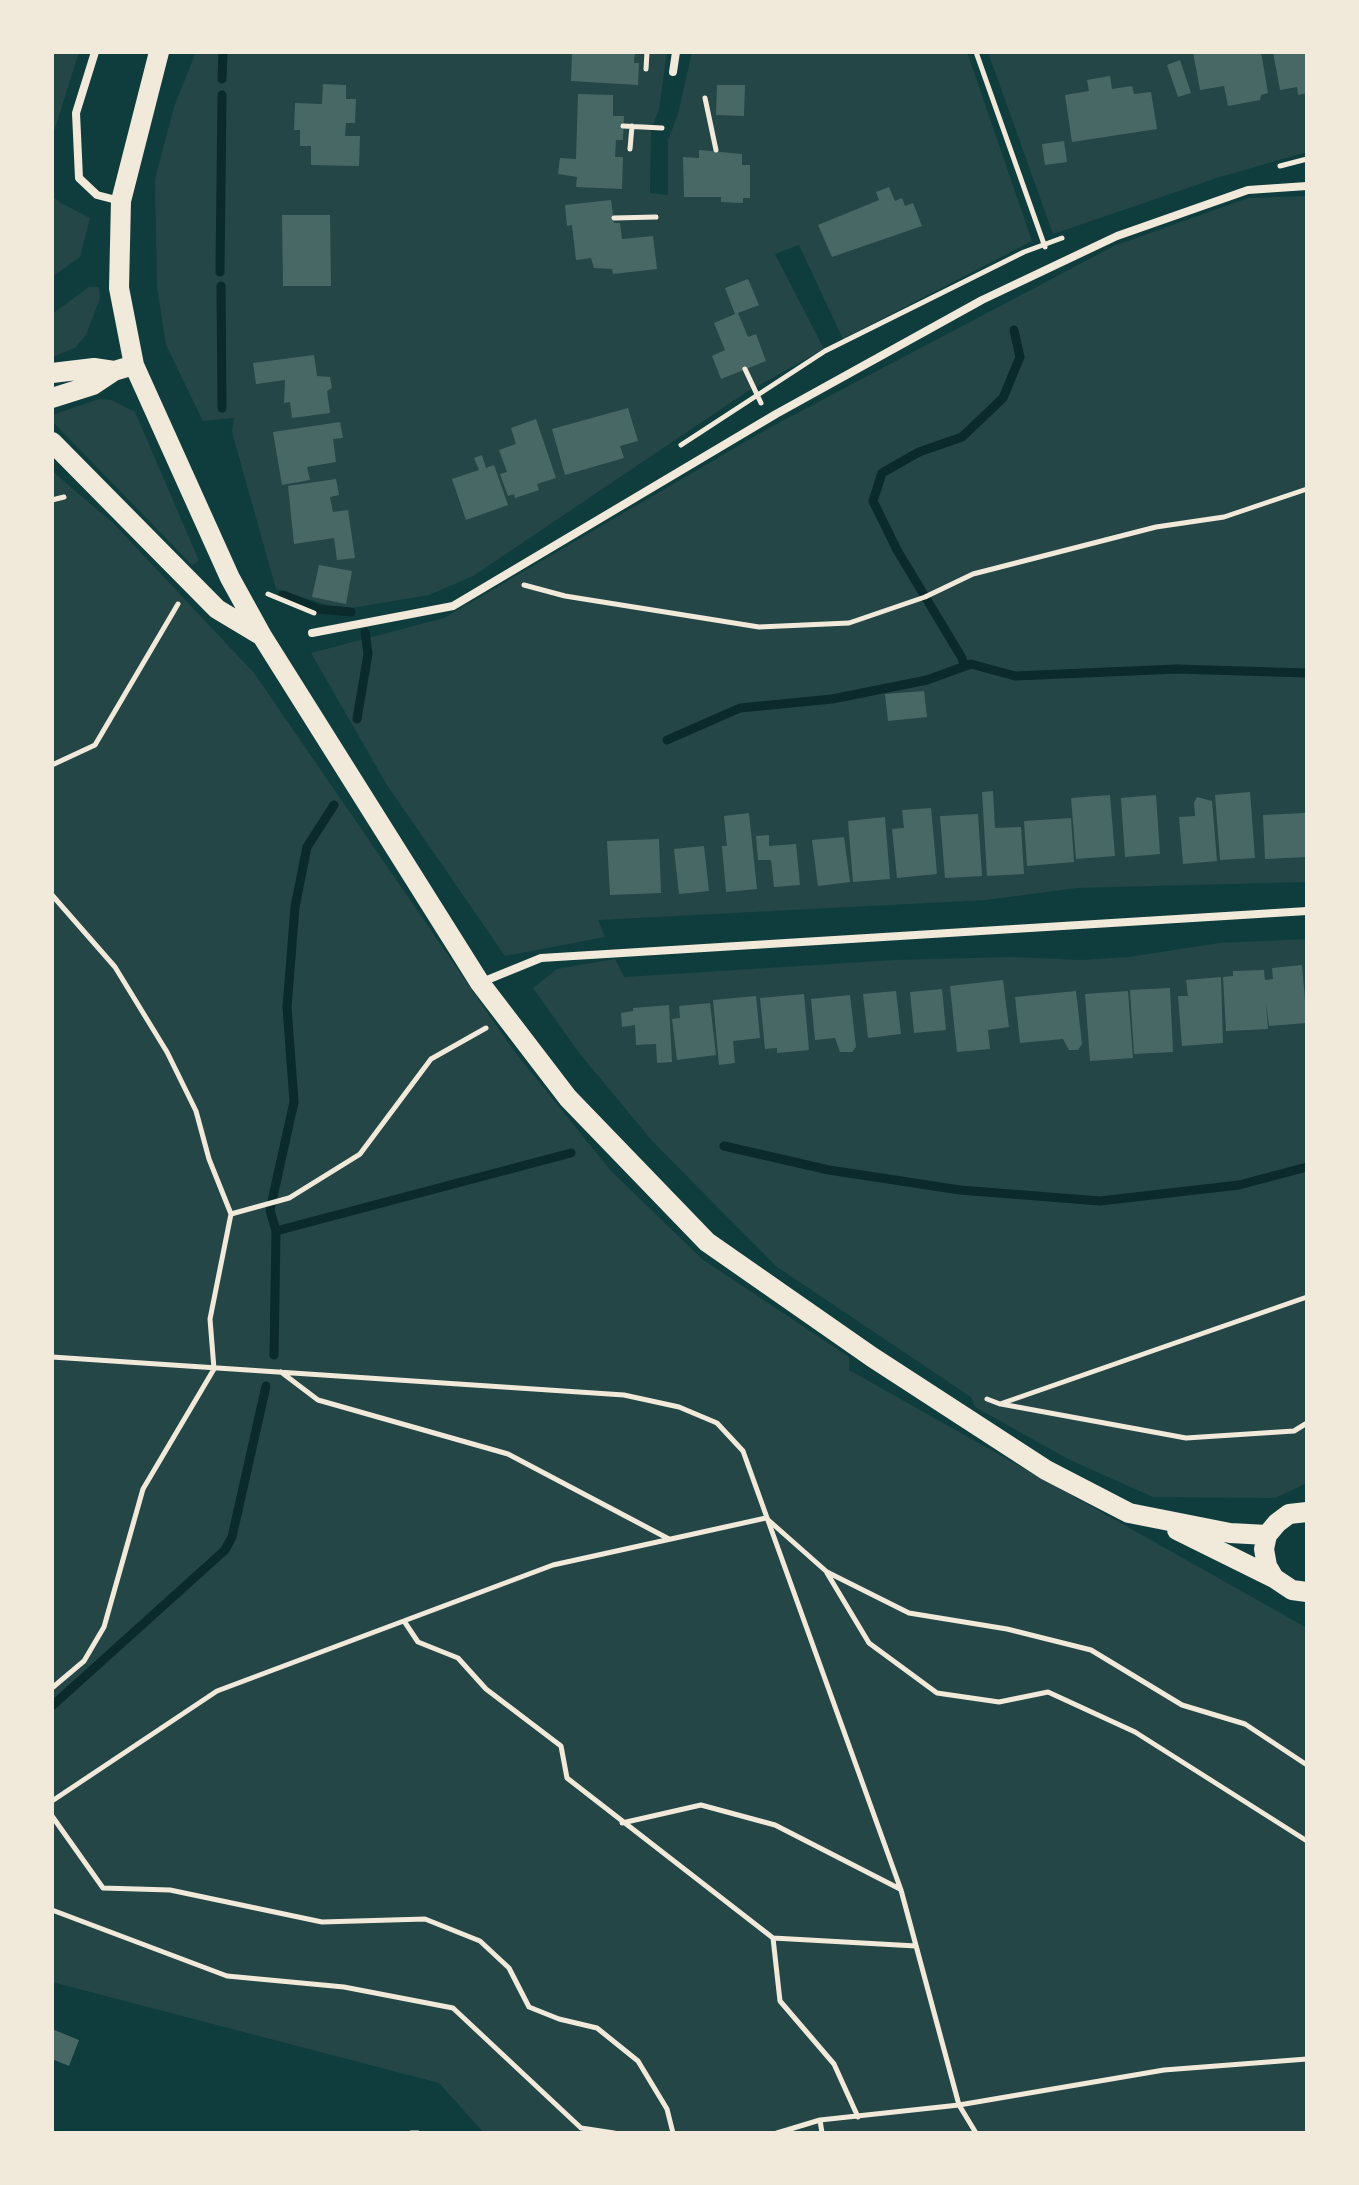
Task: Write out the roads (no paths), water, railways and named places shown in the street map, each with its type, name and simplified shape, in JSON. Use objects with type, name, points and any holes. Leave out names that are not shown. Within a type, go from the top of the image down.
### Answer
[{"type":"main road","points":[[159,52],[121,201],[119,288],[124,368],[262,636],[480,983],[568,1098],[707,1242],[872,1357],[1046,1470],[1129,1513],[1161,1522],[1267,1535]]},
{"type":"main road","points":[[52,373],[124,368]]},
{"type":"main road","points":[[52,398],[93,385],[124,368]]},
{"type":"main road","points":[[52,442],[217,609],[262,636]]},
{"type":"main road","points":[[1274,1578],[1267,1566],[1264,1549],[1267,1535],[1289,1514],[1307,1512]]},
{"type":"main road","points":[[1161,1522],[1292,1590],[1307,1593]]},
{"type":"street","points":[[95,52],[76,113],[79,178],[97,195],[121,201]]},
{"type":"street","points":[[673,72],[676,52]]},
{"type":"street","points":[[312,633],[453,606],[769,418],[1051,265],[1117,236],[1248,190],[1307,186]]},
{"type":"street","points":[[480,983],[541,958],[1307,911]]},
{"type":"waterway","points":[[222,79],[223,52]]},
{"type":"waterway","points":[[220,272],[222,95]]},
{"type":"waterway","points":[[221,286],[222,408]]},
{"type":"waterway","points":[[964,666],[897,550],[873,501],[882,473],[919,452],[962,437],[1003,398],[1020,357],[1014,330]]},
{"type":"waterway","points":[[283,595],[318,609],[351,612]]},
{"type":"waterway","points":[[357,719],[368,654],[365,632]]},
{"type":"waterway","points":[[667,740],[740,708],[832,699],[927,680],[971,664],[1015,676],[1177,669],[1307,673]]},
{"type":"waterway","points":[[274,1355],[276,1231],[270,1210],[294,1102],[287,1007],[295,907],[307,847],[334,805]]},
{"type":"waterway","points":[[724,1146],[829,1170],[960,1190],[1100,1201],[1239,1185],[1307,1167]]},
{"type":"waterway","points":[[276,1231],[571,1153]]},
{"type":"waterway","points":[[52,1706],[225,1550],[232,1537],[266,1386]]}]
